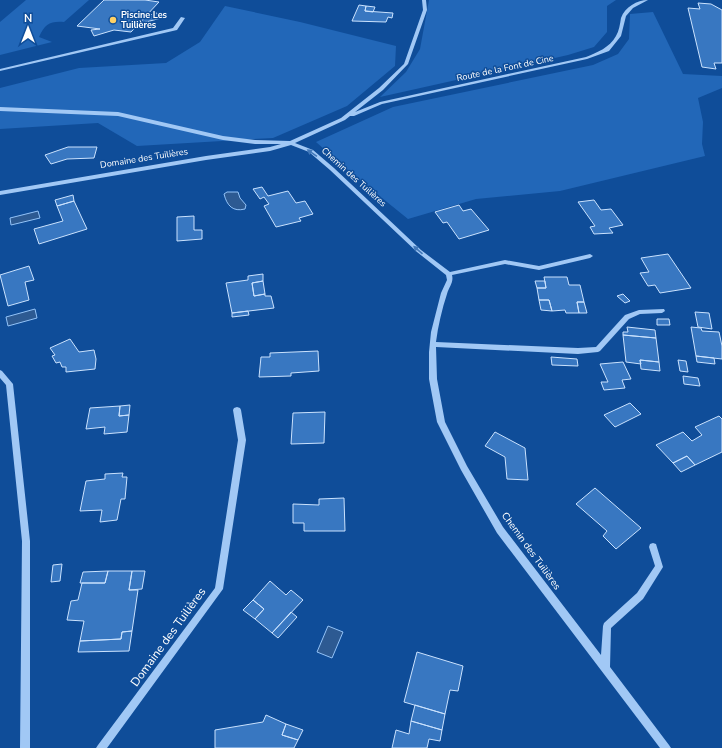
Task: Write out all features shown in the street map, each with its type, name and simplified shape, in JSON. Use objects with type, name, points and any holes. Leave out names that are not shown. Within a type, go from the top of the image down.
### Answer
[{"type":"street","points":[[0,110],[118,114],[223,138],[255,142],[291,142],[343,119],[381,90],[406,64],[425,10],[424,0]]},
{"type":"street","name":"Route de la Font de Cine","points":[[343,119],[380,103],[587,58],[607,50],[619,36],[624,16],[631,7],[646,0]]},
{"type":"street","points":[[0,70],[175,29],[183,18]]},
{"type":"street","name":"Domaine des Tuilières","points":[[0,193],[206,158],[270,150],[291,142]]},
{"type":"street","name":"Chemin des Tuilières","points":[[291,142],[311,151],[419,251],[449,274],[450,280],[442,299],[434,332],[433,344],[433,378],[441,422],[464,468],[500,530],[666,748]]},
{"type":"street","points":[[449,274],[505,262],[539,268],[590,256]]},
{"type":"street","points":[[433,344],[578,351],[598,348],[627,317],[640,312],[662,311]]},
{"type":"street","points":[[0,373],[9,384],[26,541],[25,748]]},
{"type":"street","name":"Domaine des Tuilières","points":[[101,748],[219,589],[242,440],[237,410]]},
{"type":"street","points":[[605,668],[607,626],[640,596],[659,567],[653,547]]},
{"type":"shaded area","points":[[26,0],[89,0],[64,22],[48,24],[43,29],[39,37],[52,42],[0,55],[0,22]]},
{"type":"shaded area","points":[[429,0],[616,0],[607,6],[607,32],[594,47],[568,55],[380,97],[406,72],[420,49]]},
{"type":"shaded area","points":[[225,6],[300,22],[396,46],[395,66],[347,106],[273,138],[137,146],[98,123],[0,129],[0,88],[79,68],[166,63],[200,42]]},
{"type":"shaded area","points":[[653,12],[683,74],[722,76],[722,88],[698,98],[703,122],[702,144],[705,156],[560,191],[476,199],[408,219],[316,142],[393,107],[593,65],[618,54],[629,39],[630,14]]},
{"type":"shaded area","points":[[227,192],[238,192],[240,198],[246,205],[245,209],[237,210],[231,207],[224,194]]},
{"type":"shaded area","points":[[38,211],[40,218],[11,225],[10,218]]},
{"type":"shaded area","points":[[35,309],[37,318],[8,326],[6,317]]},
{"type":"shaded area","points":[[328,626],[343,632],[332,658],[317,652]]},
{"type":"building","name":"Piscine Les Tuilières","points":[[104,0],[145,0],[159,2],[131,32],[114,30],[94,36],[91,30],[100,29],[77,26]]},
{"type":"building","points":[[698,3],[711,4],[722,10],[722,63],[714,63],[716,69],[702,67],[688,8],[700,9]]},
{"type":"building","points":[[359,5],[366,6],[365,11],[393,13],[392,18],[388,17],[386,22],[352,21]]},
{"type":"building","points":[[366,6],[375,7],[373,12],[365,11]]},
{"type":"building","points":[[157,13],[161,18],[139,24],[146,16]]},
{"type":"building","points":[[68,147],[97,147],[94,158],[67,159],[51,164],[45,155]]},
{"type":"building","points":[[262,187],[268,196],[288,191],[296,203],[305,201],[313,214],[299,218],[301,221],[276,227],[264,206],[269,204],[264,197],[260,199],[253,189]]},
{"type":"building","points":[[73,195],[74,201],[57,206],[55,200]]},
{"type":"building","points":[[594,200],[601,210],[611,209],[623,225],[609,228],[613,233],[594,234],[590,227],[595,226],[578,202]]},
{"type":"building","points":[[74,201],[87,229],[39,244],[34,229],[63,221],[57,206]]},
{"type":"building","points":[[459,205],[463,211],[471,209],[489,230],[459,239],[447,222],[443,223],[435,212]]},
{"type":"building","points":[[194,216],[194,230],[202,230],[202,239],[177,241],[177,217]]},
{"type":"building","points":[[668,254],[691,288],[660,293],[655,285],[648,286],[640,273],[649,272],[641,258]]},
{"type":"building","points":[[29,266],[34,280],[25,282],[29,300],[8,306],[0,275]]},
{"type":"building","points":[[263,274],[263,281],[252,283],[254,296],[265,294],[265,296],[271,296],[274,308],[232,313],[226,283],[248,280],[248,276]]},
{"type":"building","points":[[544,277],[567,277],[569,285],[580,285],[584,302],[577,302],[579,313],[566,313],[565,310],[552,311],[549,300],[539,300],[537,288],[546,288]]},
{"type":"building","points":[[263,281],[265,294],[254,296],[252,283]]},
{"type":"building","points":[[535,281],[545,281],[546,288],[537,288]]},
{"type":"building","points":[[623,294],[630,301],[625,303],[617,296]]},
{"type":"building","points":[[539,300],[549,300],[552,311],[541,310]]},
{"type":"building","points":[[577,302],[584,302],[587,313],[579,313]]},
{"type":"building","points":[[248,311],[249,315],[232,317],[232,313]]},
{"type":"building","points":[[695,312],[709,313],[712,329],[698,327]]},
{"type":"building","points":[[657,319],[669,319],[670,325],[657,325]]},
{"type":"building","points":[[627,327],[655,330],[656,338],[623,335],[623,332],[628,332]]},
{"type":"building","points":[[691,327],[701,328],[702,331],[719,332],[722,346],[722,359],[696,356]]},
{"type":"building","points":[[623,335],[656,338],[659,362],[640,360],[641,364],[626,362]]},
{"type":"building","points":[[70,339],[79,352],[94,350],[96,359],[95,369],[66,372],[66,367],[62,367],[60,362],[56,363],[52,356],[55,355],[50,348]]},
{"type":"building","points":[[318,351],[319,371],[291,373],[291,376],[259,377],[261,357],[270,357],[270,353]]},
{"type":"building","points":[[696,356],[714,358],[715,364],[697,362]]},
{"type":"building","points":[[551,357],[577,359],[578,366],[552,365]]},
{"type":"building","points":[[640,360],[659,362],[660,371],[641,369]]},
{"type":"building","points":[[678,360],[686,361],[688,372],[680,371]]},
{"type":"building","points":[[623,362],[631,379],[622,380],[625,388],[604,390],[601,382],[608,382],[600,364]]},
{"type":"building","points":[[683,376],[698,378],[700,386],[684,384]]},
{"type":"building","points":[[630,403],[641,414],[615,427],[604,415]]},
{"type":"building","points":[[130,405],[129,415],[119,416],[120,406]]},
{"type":"building","points":[[120,406],[119,416],[129,415],[127,432],[104,434],[105,427],[86,429],[90,408]]},
{"type":"building","points":[[325,412],[324,443],[291,444],[293,413]]},
{"type":"building","points":[[719,416],[722,419],[722,452],[695,465],[687,456],[673,463],[656,445],[683,432],[692,441],[702,435],[695,427]]},
{"type":"building","points":[[495,432],[525,448],[528,480],[507,479],[505,457],[485,446]]},
{"type":"building","points":[[687,456],[695,465],[681,472],[673,463]]},
{"type":"building","points":[[123,473],[122,477],[127,477],[125,499],[121,499],[117,520],[100,522],[102,510],[80,511],[86,481],[105,479],[105,474]]},
{"type":"building","points":[[595,488],[641,528],[616,549],[603,536],[607,531],[576,504]]},
{"type":"building","points":[[344,498],[345,531],[304,531],[304,523],[293,523],[293,504],[319,505],[319,499]]},
{"type":"building","points":[[62,564],[60,581],[51,582],[53,565]]},
{"type":"building","points":[[108,571],[105,583],[80,583],[83,572]]},
{"type":"building","points":[[108,571],[132,571],[129,590],[138,590],[132,631],[122,632],[121,639],[80,641],[84,621],[67,620],[71,601],[78,600],[82,583],[105,583]]},
{"type":"building","points":[[132,571],[145,571],[142,589],[129,590]]},
{"type":"building","points":[[270,581],[286,595],[291,590],[303,600],[272,633],[255,619],[264,609],[253,600]]},
{"type":"building","points":[[253,600],[264,609],[255,619],[243,610]]},
{"type":"building","points":[[291,612],[297,617],[278,638],[272,633]]},
{"type":"building","points":[[132,631],[129,651],[78,652],[80,641],[121,639],[122,632]]},
{"type":"building","points":[[417,652],[463,666],[458,691],[450,690],[445,714],[404,702]]},
{"type":"building","points":[[415,705],[445,714],[442,730],[411,721]]},
{"type":"building","points":[[266,715],[286,724],[282,735],[298,740],[294,748],[215,748],[215,730],[263,722]]},
{"type":"building","points":[[411,721],[442,730],[440,741],[429,739],[427,748],[392,748],[396,730],[409,734]]},
{"type":"building","points":[[286,724],[303,730],[298,740],[282,735]]},
{"type":"place","name":"Piscine Les Tuilières","points":[[113,20]]}]
